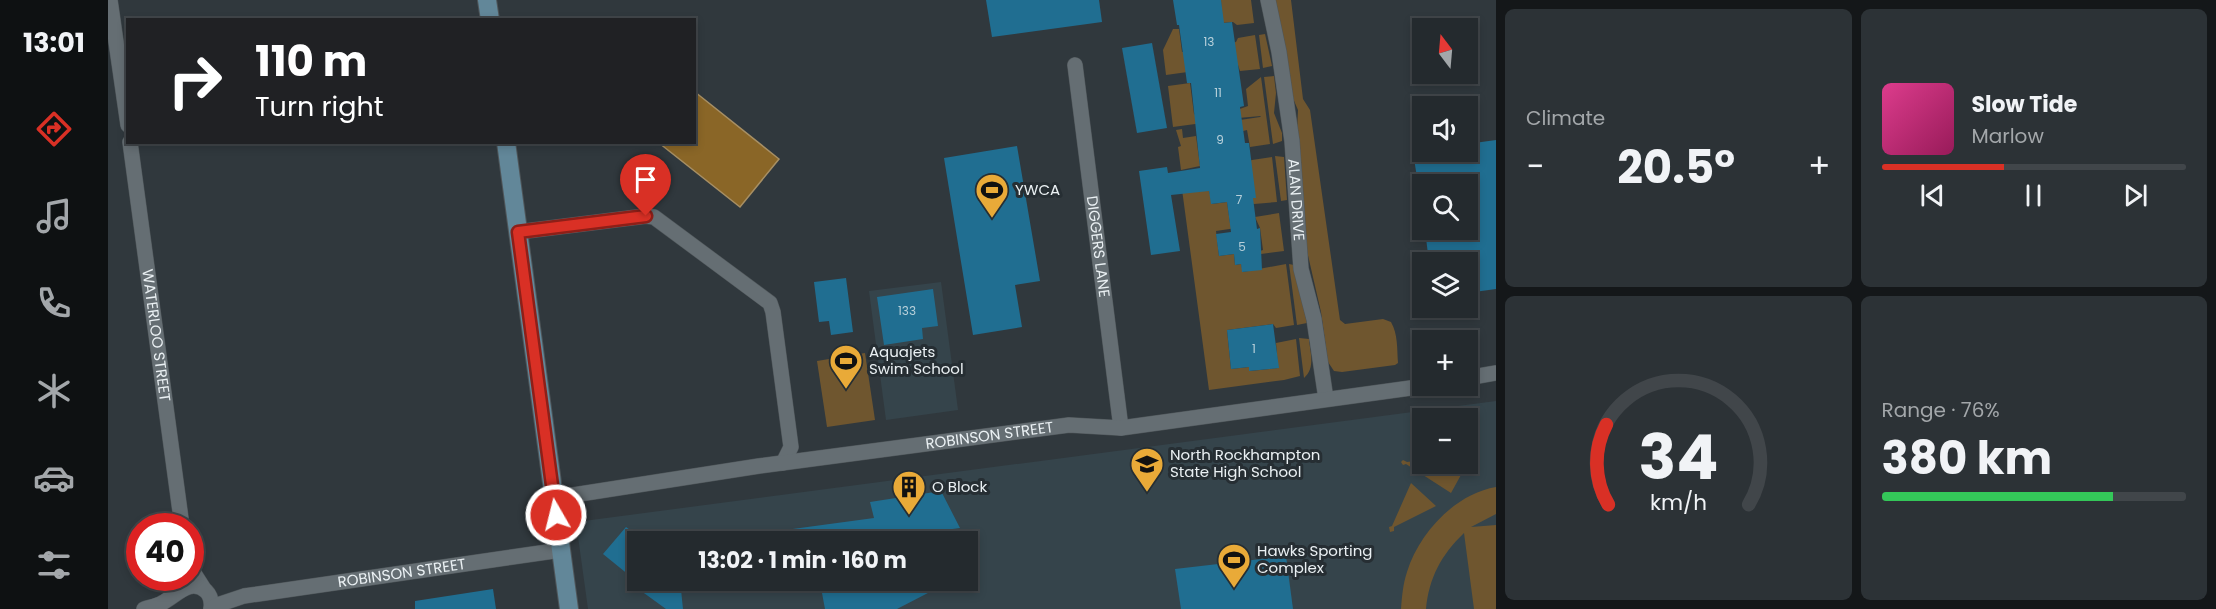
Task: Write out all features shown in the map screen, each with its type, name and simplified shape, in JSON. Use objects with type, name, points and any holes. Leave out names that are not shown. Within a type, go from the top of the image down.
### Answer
[{"type":"street","points":[[110,0],[126,111]]},
{"type":"street","points":[[487,0],[490,18]]},
{"type":"street","name":"ALAN DRIVE","points":[[1268,0],[1279,52],[1292,141],[1301,269],[1314,319],[1326,399]]},
{"type":"street","name":"DIGGERS LANE","points":[[1075,65],[1122,428]]},
{"type":"street","name":"WATERLOO STREET","points":[[130,144],[180,513]]},
{"type":"street","points":[[506,144],[569,609]]},
{"type":"street","points":[[518,232],[646,216],[654,217],[770,303],[791,447],[783,463]]},
{"type":"street","points":[[1478,376],[1496,373]]},
{"type":"street","name":"ROBINSON STREET","points":[[554,498],[783,463],[1069,425],[1122,428],[1412,388]]},
{"type":"street","name":"ROBINSON STREET","points":[[244,596],[561,549]]},
{"type":"street","points":[[144,609],[161,604],[192,586],[206,591],[244,596]]},
{"type":"street","points":[[204,588],[211,598],[211,609],[244,596]]},
{"type":"shaded area","points":[[1221,0],[1251,0],[1254,23],[1237,25],[1233,22],[1222,23]]},
{"type":"shaded area","points":[[1274,0],[1291,0],[1303,99],[1310,110],[1340,320],[1345,324],[1383,319],[1391,322],[1397,342],[1398,363],[1395,365],[1342,372],[1334,371],[1328,362],[1321,312],[1307,251],[1297,131],[1298,110],[1292,96]]},
{"type":"shaded area","points":[[1173,29],[1179,29],[1182,52],[1236,42],[1238,38],[1255,35],[1260,69],[1240,71],[1238,65],[1166,75],[1163,50]]},
{"type":"shaded area","points":[[1265,34],[1272,66],[1263,68],[1259,35]]},
{"type":"shaded area","points":[[1274,76],[1276,93],[1274,113],[1282,133],[1282,141],[1273,144],[1264,77]]},
{"type":"shaded area","points":[[1261,77],[1270,144],[1250,147],[1247,130],[1243,131],[1240,120],[1261,116],[1238,118],[1237,110],[1248,106],[1246,89]]},
{"type":"shaded area","points":[[1190,83],[1194,114],[1210,122],[1173,127],[1168,86]]},
{"type":"shaded area","points":[[696,93],[779,159],[740,207],[660,144],[696,144]]},
{"type":"shaded area","points":[[1182,129],[1183,138],[1196,136],[1200,166],[1181,170],[1178,147],[1181,146],[1176,130]]},
{"type":"shaded area","points":[[1275,156],[1284,157],[1287,200],[1281,201]]},
{"type":"shaded area","points":[[1272,157],[1277,202],[1254,204],[1209,190],[1212,204],[1227,202],[1230,223],[1255,219],[1256,225],[1216,231],[1219,256],[1234,254],[1235,265],[1241,264],[1243,272],[1286,264],[1294,325],[1276,328],[1273,324],[1227,330],[1231,369],[1249,367],[1250,371],[1278,368],[1276,343],[1296,339],[1300,376],[1209,390],[1181,182],[1252,160]]},
{"type":"shaded area","points":[[1279,213],[1284,251],[1261,254],[1260,251],[1263,250],[1260,228],[1255,217]]},
{"type":"shaded area","points":[[1289,264],[1294,265],[1307,323],[1297,325]]},
{"type":"shaded area","points":[[941,282],[958,410],[886,420],[869,291]]},
{"type":"shaded area","points":[[1299,338],[1309,339],[1311,354],[1310,370],[1304,378]]},
{"type":"shaded area","name":"Aquajets Swim School","points":[[865,353],[875,420],[827,427],[817,361]]},
{"type":"shaded area","name":"North Rockhampton State High School","points":[[1496,401],[1496,609],[588,609],[576,522],[1412,412],[1412,474],[1478,474],[1478,408],[1443,408]]},
{"type":"shaded area","points":[[1403,460],[1412,461],[1412,468],[1406,464],[1403,465],[1401,462]]},
{"type":"shaded area","points":[[1422,474],[1461,474],[1451,493]]},
{"type":"shaded area","points":[[1411,483],[1436,506],[1394,527],[1394,531],[1390,532],[1389,527],[1392,526]]},
{"type":"shaded area","points":[[1496,487],[1496,514],[1471,527],[1496,525],[1496,609],[1474,609],[1464,533],[1449,550],[1433,577],[1426,609],[1401,609],[1407,572],[1420,543],[1430,530],[1441,517],[1466,498]]},
{"type":"building","points":[[986,0],[1099,0],[1102,22],[992,37]]},
{"type":"building","points":[[1173,0],[1221,0],[1224,23],[1232,22],[1244,106],[1240,107],[1245,143],[1249,143],[1256,198],[1253,198],[1257,229],[1260,228],[1262,270],[1242,272],[1241,264],[1235,265],[1234,254],[1219,256],[1216,234],[1231,232],[1227,202],[1211,204],[1209,191],[1171,195],[1180,251],[1151,255],[1139,171],[1167,167],[1168,173],[1200,168],[1191,83],[1187,83]]},
{"type":"building","points":[[1152,43],[1167,128],[1137,133],[1122,48]]},
{"type":"building","points":[[1496,140],[1496,289],[1478,291],[1478,252],[1428,252],[1426,240],[1478,240],[1478,174],[1416,174],[1415,162],[1478,162],[1478,142]]},
{"type":"building","name":"YWCA","points":[[1017,146],[1040,281],[1015,285],[1022,327],[973,335],[944,158]]},
{"type":"building","points":[[846,278],[853,332],[831,335],[829,321],[819,322],[814,282]]},
{"type":"building","points":[[933,289],[938,326],[922,328],[923,339],[884,345],[877,297]]},
{"type":"building","points":[[1273,324],[1279,368],[1249,371],[1249,367],[1231,369],[1227,330]]},
{"type":"building","name":"O Block","points":[[941,491],[960,528],[938,531],[778,531],[874,518],[870,502]]},
{"type":"building","points":[[626,527],[631,531],[627,531],[627,574],[603,554]]},
{"type":"building","name":"Hawks Sporting Complex","points":[[1286,556],[1293,609],[1181,609],[1175,569]]},
{"type":"building","points":[[493,589],[496,609],[415,609],[415,601]]},
{"type":"building","points":[[641,591],[681,591],[683,609],[666,609]]},
{"type":"building","points":[[932,591],[897,609],[825,609],[822,593]]},
{"type":"place","name":"YWCA","points":[[992,219]]},
{"type":"place","name":"Aquajets Swim School","points":[[846,390]]},
{"type":"place","name":"North Rockhampton State High School","points":[[1147,493]]},
{"type":"place","name":"O Block","points":[[909,516]]},
{"type":"place","name":"Hawks Sporting Complex","points":[[1234,589]]},
{"type":"route","points":[[556,515],[518,232],[646,216]]}]
